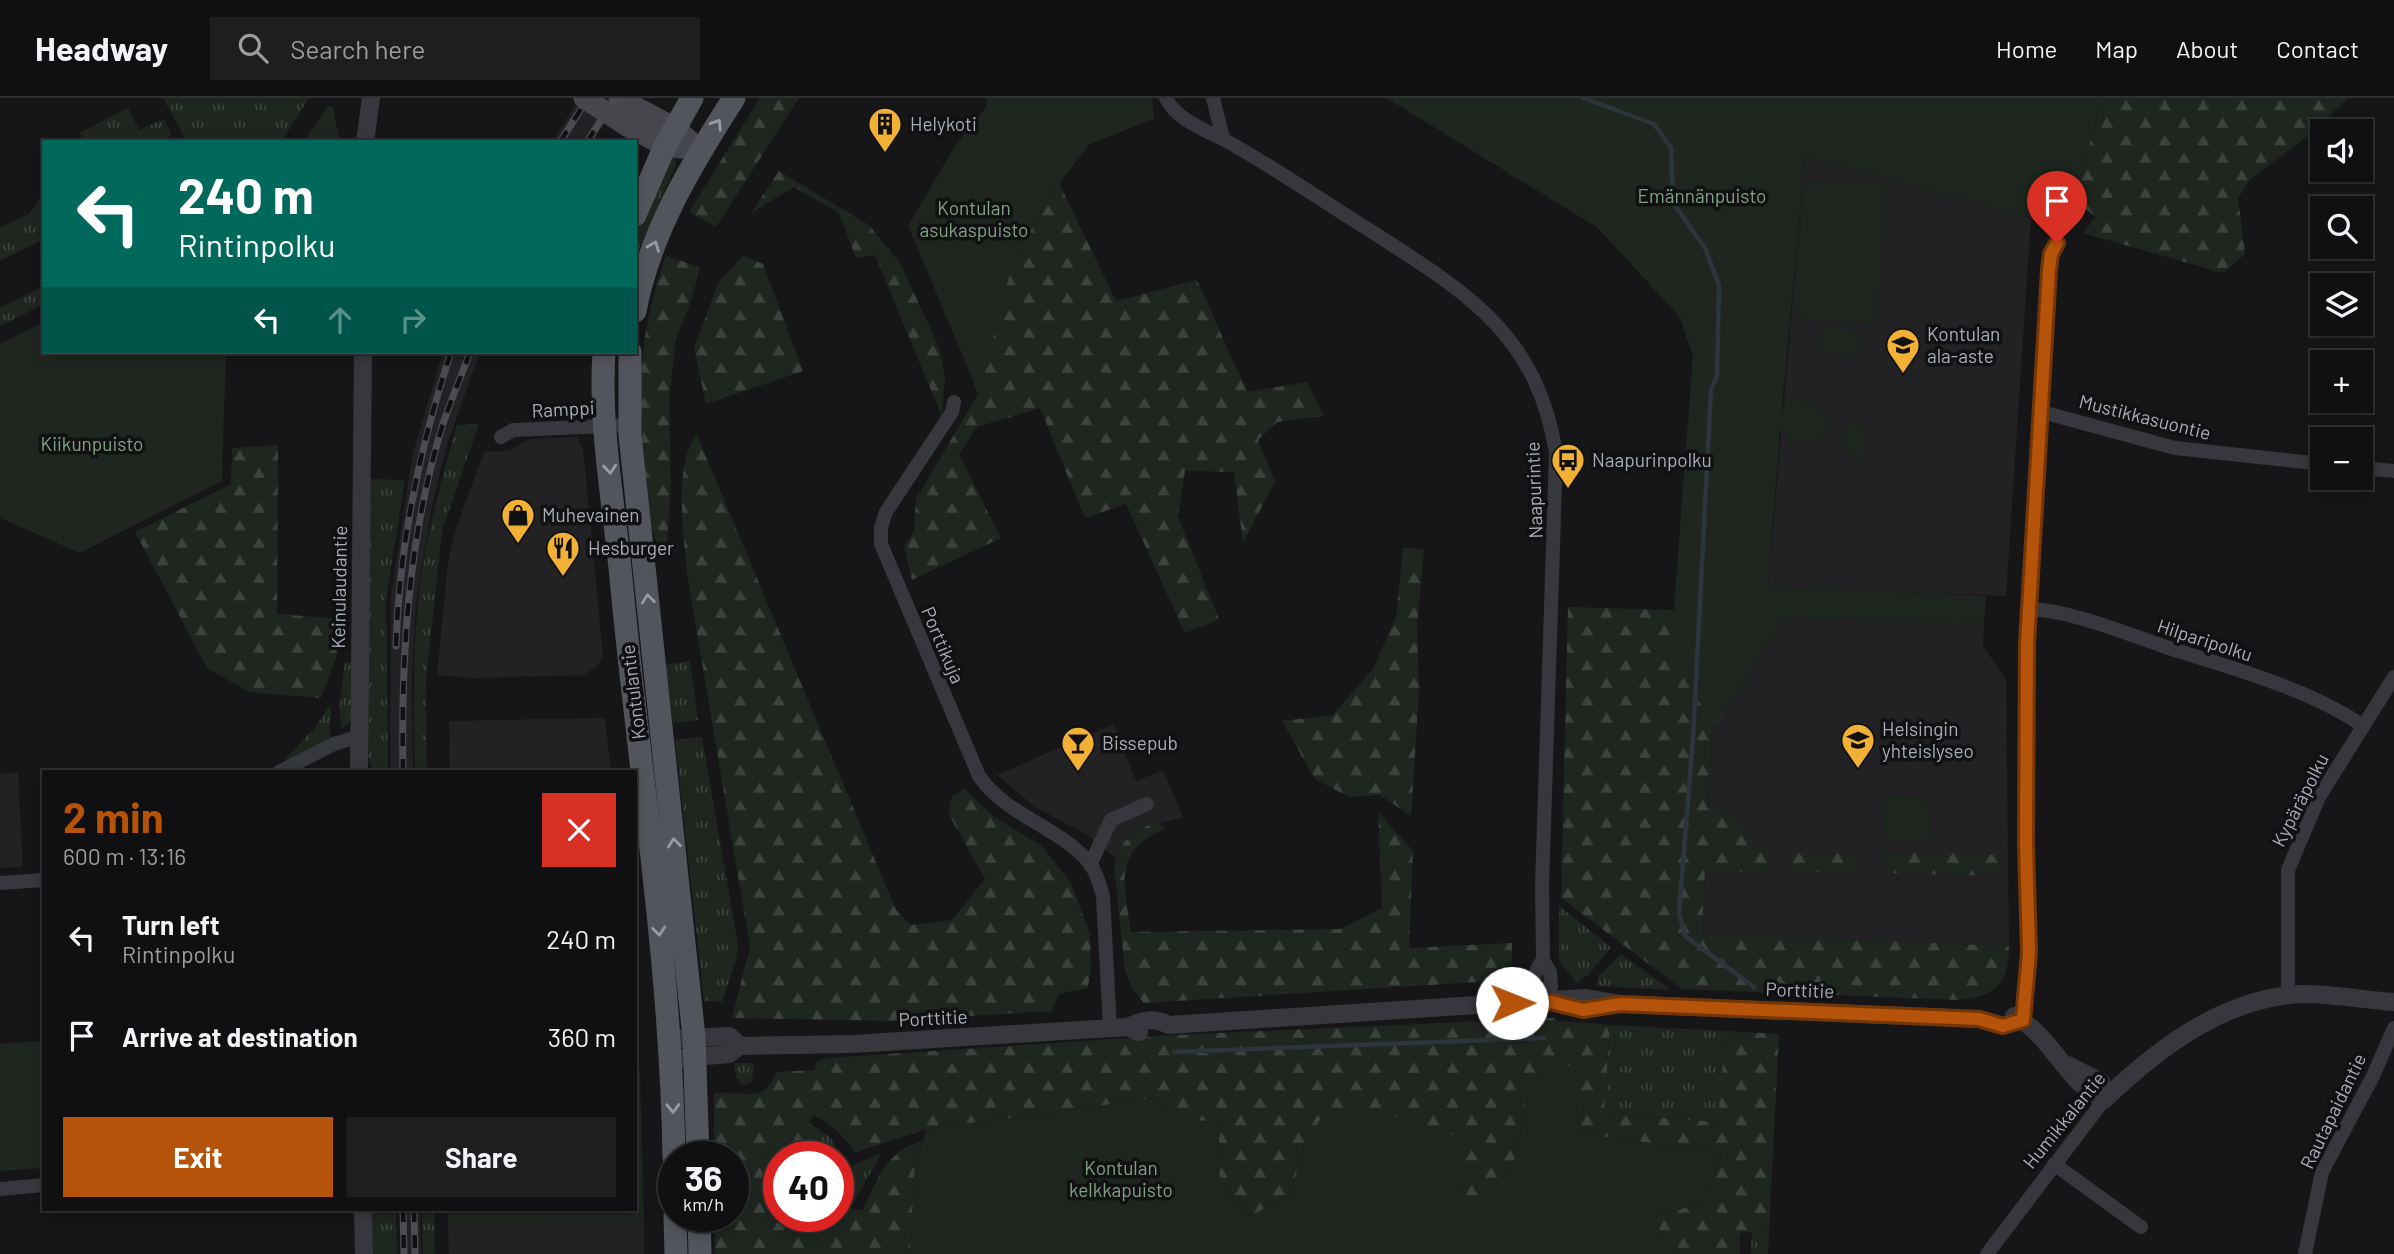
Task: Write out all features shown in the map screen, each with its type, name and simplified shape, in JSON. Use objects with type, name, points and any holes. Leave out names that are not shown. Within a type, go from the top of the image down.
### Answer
[{"type":"main road","points":[[584,98],[700,150]]},
{"type":"main road","points":[[619,98],[644,124]]},
{"type":"main road","points":[[637,211],[670,137],[692,98]]},
{"type":"main road","points":[[637,304],[660,229],[700,150],[734,98]]},
{"type":"main road","name":"Kontulantie","points":[[604,354],[607,426],[671,1049],[674,1141]]},
{"type":"main road","name":"Kontulantie","points":[[630,354],[630,425],[695,1047],[698,1141]]},
{"type":"main road","points":[[675,1232],[676,1254]]},
{"type":"main road","points":[[699,1232],[699,1254]]},
{"type":"street","points":[[365,140],[371,98]]},
{"type":"street","name":"Naapurintie","points":[[1166,98],[1174,111],[1223,138],[1471,298],[1515,347],[1544,404],[1556,453],[1543,854],[1543,960],[1550,972],[1551,987],[1545,1002]]},
{"type":"street","points":[[1213,98],[1223,138]]},
{"type":"street","points":[[2057,243],[2051,254],[2049,270],[2030,609],[2026,746],[2029,953],[2023,1020],[2060,1059],[2101,1083],[2104,1100]]},
{"type":"street","name":"Keinulaudantie","points":[[359,770],[357,737],[363,354]]},
{"type":"street","name":"Porttikuja","points":[[954,402],[952,412],[886,512],[881,528],[883,549],[979,776],[1000,801],[1066,844],[1090,864],[1103,896],[1119,1028]]},
{"type":"street","name":"Mustikkasuontie","points":[[2042,412],[2175,448],[2310,463]]},
{"type":"street","name":"Ramppi","points":[[500,438],[513,430],[630,425]]},
{"type":"street","points":[[2373,469],[2394,471]]},
{"type":"street","name":"Hilparipolku","points":[[2030,609],[2086,620],[2285,686],[2362,725]]},
{"type":"street","name":"Kypäräpolku","points":[[2288,995],[2288,870],[2319,797],[2394,677]]},
{"type":"street","points":[[283,770],[334,744],[357,737]]},
{"type":"street","points":[[1090,864],[1111,820],[1147,804]]},
{"type":"street","points":[[0,883],[42,880]]},
{"type":"street","name":"Humikkalantie","points":[[1987,1254],[2104,1100],[2138,1069],[2199,1025],[2235,1008],[2288,995],[2323,995],[2394,1002]]},
{"type":"street","name":"Porttitie","points":[[671,1049],[695,1047],[729,1036],[740,1046],[853,1044],[1119,1028],[1139,1021],[1157,1019],[1169,1025],[1584,998],[1620,1004],[1979,1019],[1993,1014],[2011,1014],[2023,1020]]},
{"type":"street","name":"Rautapaidantie","points":[[2305,1254],[2322,1172],[2373,1076],[2394,1028]]},
{"type":"street","points":[[2054,1164],[2141,1227]]},
{"type":"street","points":[[0,1189],[42,1185]]},
{"type":"street","points":[[363,1211],[364,1254]]},
{"type":"shaded area","points":[[580,98],[621,98],[594,140],[553,140]]},
{"type":"shaded area","name":"Kontulan ala-aste","points":[[1805,155],[2031,218],[2006,596],[1768,587]]},
{"type":"shaded area","points":[[442,354],[479,354],[447,445],[432,507],[416,603],[412,679],[413,770],[390,770],[391,596],[413,453]]},
{"type":"shaded area","points":[[577,437],[583,449],[603,655],[600,663],[585,675],[471,678],[437,675],[448,563],[455,531],[484,452],[508,451],[531,439]]},
{"type":"shaded area","name":"Helsingin yhteislyseo","points":[[1824,617],[1984,624],[1983,646],[2006,679],[2009,946],[1702,933],[1712,730],[1785,618]]},
{"type":"shaded area","points":[[605,718],[611,770],[450,770],[449,721]]},
{"type":"shaded area","points":[[1114,724],[1136,781],[1163,770],[1183,817],[1139,829],[1124,842],[1117,859],[1086,834],[1035,807],[997,775]]},
{"type":"shaded area","points":[[18,772],[23,867],[0,868],[0,774]]},
{"type":"shaded area","points":[[400,1211],[420,1211],[421,1254],[401,1254]]},
{"type":"shaded area","points":[[644,1220],[644,1254],[449,1254],[448,1225]]},
{"type":"green space","points":[[163,98],[309,98],[282,140],[182,140],[184,137]]},
{"type":"green space","points":[[760,98],[799,98],[716,227],[689,212]]},
{"type":"green space","name":"Kontulan asukaspuisto","points":[[987,98],[1152,98],[1154,119],[1090,144],[1059,183],[1014,257],[979,394],[908,226],[955,146],[986,107]]},
{"type":"green space","points":[[1387,98],[1563,98],[1775,477],[1768,587],[1785,618],[1712,731],[1708,809],[1726,811],[1738,819],[1755,847],[1768,851],[1770,865],[1762,872],[1705,872],[1702,933],[2009,946],[2003,979],[1991,991],[1958,1000],[1682,989],[1561,898],[1568,607],[1674,610],[1693,356],[1680,317],[1597,227]]},
{"type":"green space","name":"Emännänpuisto","points":[[1387,98],[2102,98],[2071,211],[2031,218],[1805,156],[1781,417],[1788,397],[1816,405],[1830,418],[1819,443],[1791,439],[1780,430],[1768,586],[1986,596],[1984,624],[1785,618],[1712,730],[1672,639],[1693,356],[1680,317],[1597,227]]},
{"type":"green space","points":[[2102,98],[2348,98],[2326,119],[2310,119],[2310,134],[2250,180],[2238,198],[2245,254],[2223,273],[2083,233],[2096,217],[2087,210],[2071,211]]},
{"type":"green space","points":[[329,105],[333,108],[340,140],[304,140]]},
{"type":"green space","points":[[128,108],[139,130],[164,119],[171,134],[166,140],[83,140],[80,133]]},
{"type":"green space","points":[[674,154],[676,164],[637,254],[639,231],[654,192]]},
{"type":"green space","points":[[779,171],[869,225],[900,263],[939,347],[945,377],[942,417],[875,255],[856,258],[839,213],[794,187],[751,213]]},
{"type":"green space","points":[[1805,179],[1886,184],[1877,325],[1794,318]]},
{"type":"green space","points":[[1059,183],[1116,301],[1197,280],[1247,392],[1307,382],[1324,416],[1277,422],[1258,440],[1275,481],[1243,543],[1234,472],[1185,471],[1178,517],[1219,619],[1185,633],[1126,504],[1085,518],[1040,408],[977,427],[959,454],[1001,538],[912,580],[904,546],[914,531],[916,499],[978,394],[974,384],[980,303],[1014,257]]},
{"type":"green space","points":[[42,196],[42,240],[0,261],[0,228],[29,214]]},
{"type":"green space","points":[[666,256],[700,267],[691,301],[676,339],[669,398],[671,484],[666,556],[654,536],[647,504],[641,387],[645,336]]},
{"type":"green space","points":[[743,256],[763,264],[803,371],[706,404],[694,348],[719,281]]},
{"type":"green space","points":[[42,287],[42,305],[0,326],[0,308]]},
{"type":"green space","name":"Kiikunpuisto","points":[[42,323],[42,354],[226,354],[222,481],[80,553],[0,518],[0,344]]},
{"type":"green space","points":[[1820,327],[1862,330],[1860,356],[1818,351]]},
{"type":"green space","points":[[1854,423],[1865,429],[1864,466],[1840,442],[1846,427]]},
{"type":"green space","points":[[479,424],[442,531],[426,680],[427,770],[415,770],[414,688],[418,604],[428,536],[457,425]]},
{"type":"green space","points":[[697,435],[896,910],[911,925],[952,920],[985,879],[948,813],[952,796],[965,789],[993,816],[1042,846],[1071,883],[1090,934],[1091,965],[1088,988],[1059,994],[1051,1011],[890,1021],[732,1018],[750,947],[687,573],[682,481],[690,447]]},
{"type":"green space","points":[[278,445],[277,614],[341,619],[336,658],[321,698],[249,692],[207,668],[135,532],[231,484],[232,448]]},
{"type":"green space","points":[[370,479],[405,480],[386,598],[388,770],[373,770],[367,754]]},
{"type":"green space","points":[[1403,548],[1424,549],[1417,628],[1419,692],[1411,816],[1380,795],[1349,797],[1315,779],[1282,721],[1333,715],[1374,667],[1396,617]]},
{"type":"green space","points":[[690,661],[698,720],[673,723],[665,665]]},
{"type":"green space","points":[[345,662],[353,662],[351,721],[342,729],[339,708]]},
{"type":"green space","points":[[331,704],[330,739],[288,760],[286,758],[314,729]]},
{"type":"green space","points":[[702,737],[738,945],[736,960],[722,1002],[704,1001],[675,740]]},
{"type":"green space","name":"Helsingin yhteislyseo","points":[[1921,795],[1930,807],[1933,840],[1883,839],[1885,796]]},
{"type":"green space","points":[[1378,812],[1413,851],[1409,948],[1512,943],[1509,970],[1493,981],[1144,1003],[1133,990],[1125,971],[1114,865],[1124,842],[1139,829],[1158,822],[1165,829],[1136,847],[1129,858],[1125,884],[1131,932],[1340,929],[1382,908]]},
{"type":"green space","points":[[1797,852],[1851,854],[1856,859],[1856,871],[1797,873],[1791,868],[1793,855]]},
{"type":"green space","points":[[1888,852],[1999,855],[1998,876],[1888,873],[1883,870],[1883,855]]},
{"type":"green space","points":[[1559,906],[1611,947],[1589,974],[1577,983],[1559,961]]},
{"type":"green space","points":[[1621,954],[1671,990],[1596,986],[1598,977]]},
{"type":"green space","points":[[1554,1018],[1559,1021],[1610,1025],[1604,1114],[1718,1122],[1725,1038],[1743,1032],[1779,1034],[1769,1231],[1740,1233],[1740,1254],[1674,1254],[1665,1249],[1656,1217],[1705,1201],[1722,1153],[1578,1133],[1575,1069],[1528,1094],[1513,1167],[1472,1204],[1459,1186],[1304,1147],[1291,1193],[1252,1216],[1229,1194],[1219,1174],[1221,1121],[1171,1121],[1157,1098],[927,1129],[856,1152],[854,1141],[846,1141],[814,1114],[807,1128],[811,1141],[763,1141],[763,1232],[854,1232],[854,1209],[863,1210],[885,1167],[900,1151],[923,1141],[915,1167],[910,1254],[715,1254],[715,1232],[749,1232],[749,1141],[714,1141],[714,1093],[758,1093],[771,1083],[777,1072],[815,1070],[816,1062],[827,1058],[1175,1035]]},
{"type":"green space","points":[[1610,1025],[1743,1032],[1725,1038],[1719,1122],[1604,1114]]},
{"type":"green space","points":[[42,1041],[42,1168],[0,1171],[0,1044]]},
{"type":"green space","name":"Kontulan kelkkapuisto","points":[[1553,1056],[1575,1069],[1578,1133],[1722,1153],[1705,1201],[1656,1217],[1665,1248],[1674,1254],[910,1254],[915,1167],[927,1129],[1157,1098],[1171,1120],[1221,1121],[1219,1174],[1229,1193],[1252,1216],[1291,1193],[1304,1147],[1327,1108],[1382,1113],[1467,1139],[1459,1186],[1472,1203],[1513,1167],[1528,1094]]},
{"type":"green space","points":[[734,1063],[754,1063],[752,1082],[744,1085],[736,1078]]},
{"type":"green space","points":[[637,1070],[640,1070],[644,1220],[448,1225],[447,1211],[637,1211]]},
{"type":"green space","points":[[809,1123],[832,1141],[811,1141],[807,1128]]},
{"type":"green space","points":[[882,1153],[854,1202],[854,1165]]},
{"type":"green space","points":[[372,1211],[396,1211],[397,1254],[373,1254]]},
{"type":"green space","points":[[422,1211],[434,1211],[435,1254],[423,1254]]},
{"type":"green space","points":[[1769,1231],[1768,1254],[1751,1254],[1752,1232]]},
{"type":"waterway","points":[[1583,98],[1654,124],[1671,148],[1673,203],[1705,248],[1719,285],[1717,376],[1711,389],[1693,738],[1679,913],[1685,936],[1754,987]]},
{"type":"waterway","points":[[1174,1052],[1544,1038]]},
{"type":"railway","points":[[561,140],[588,98]]},
{"type":"railway","points":[[588,140],[615,98]]},
{"type":"railway","points":[[396,646],[406,534],[420,461],[450,354]]},
{"type":"railway","points":[[403,770],[405,642],[414,555],[430,469],[442,427],[469,354]]},
{"type":"railway","points":[[403,1211],[404,1254]]},
{"type":"railway","points":[[414,1211],[415,1254]]},
{"type":"place","name":"Helykoti","points":[[885,154]]},
{"type":"place","name":"Kontulan ala-aste","points":[[1903,375]]},
{"type":"place","name":"Naapurinpolku","points":[[1568,490]]},
{"type":"place","name":"Muhevainen","points":[[518,545]]},
{"type":"place","name":"Hesburger","points":[[563,578]]},
{"type":"place","name":"Helsingin yhteislyseo","points":[[1858,770]]},
{"type":"place","name":"Bissepub","points":[[1078,773]]},
{"type":"route","points":[[1512,1003],[1551,1002],[1583,1010],[1620,1004],[1979,1019],[1995,1026],[2011,1026],[2023,1020],[2029,953],[2026,873],[2027,643],[2034,562],[2049,270],[2051,254],[2057,243]]}]
